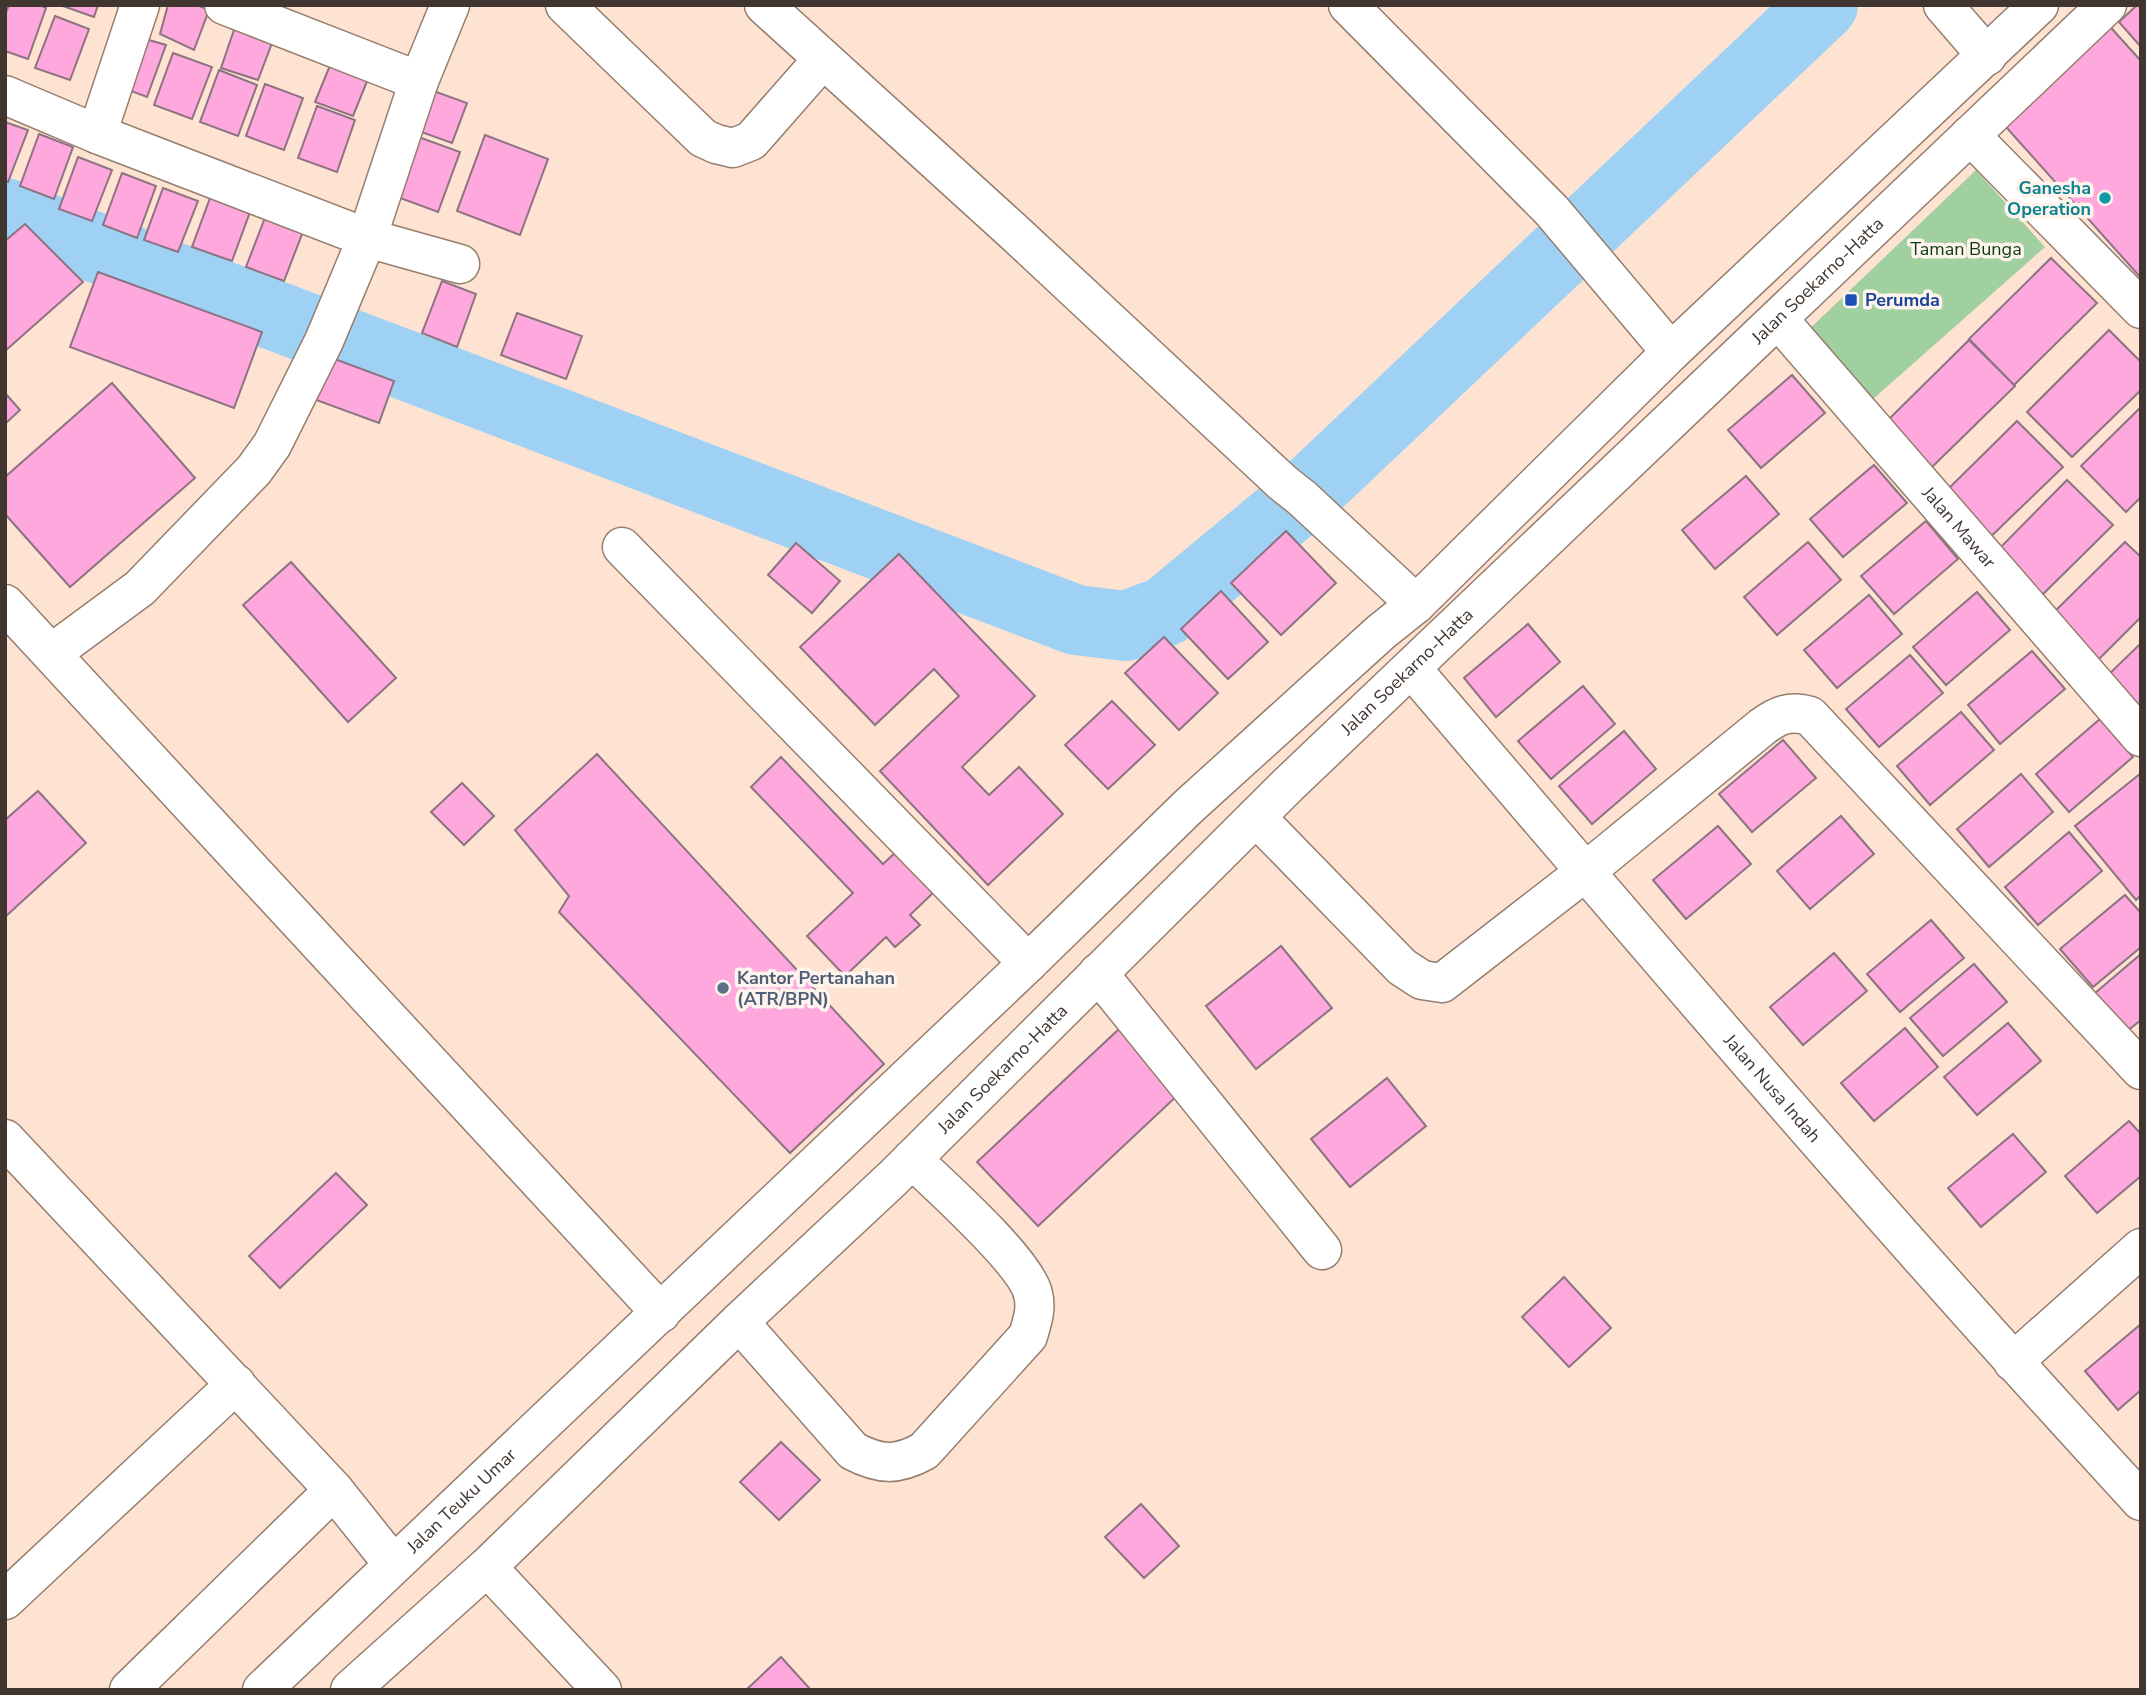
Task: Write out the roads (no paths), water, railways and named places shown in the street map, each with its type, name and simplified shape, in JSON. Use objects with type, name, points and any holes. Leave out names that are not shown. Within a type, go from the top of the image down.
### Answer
[{"type":"street","points":[[97,134],[140,5]]},
{"type":"street","points":[[224,5],[419,81]]},
{"type":"street","points":[[52,653],[140,588],[254,470],[272,445],[328,332],[367,238],[419,81],[450,5]]},
{"type":"street","points":[[565,5],[703,138],[733,148],[751,141],[823,60]]},
{"type":"street","points":[[764,5],[1416,604]]},
{"type":"street","points":[[1349,5],[1552,211],[1671,352]]},
{"type":"street","points":[[1943,5],[1987,56]]},
{"type":"street","points":[[5,604],[661,1313],[1189,806],[1381,632],[1416,604],[1671,352],[2039,5]]},
{"type":"street","name":"Jalan Soekarno-Hatta","points":[[726,1334],[912,1159],[1290,783],[2107,5]]},
{"type":"street","points":[[5,95],[97,134],[367,238],[460,264]]},
{"type":"street","points":[[1970,135],[2141,309]]},
{"type":"street","name":"Jalan Mawar","points":[[1779,319],[2141,737]]},
{"type":"street","points":[[622,547],[1028,963]]},
{"type":"street","name":"Jalan Nusa Indah","points":[[1412,669],[1586,873],[2013,1362],[2141,1501]]},
{"type":"street","points":[[1256,817],[1402,967],[1422,980],[1434,983],[1448,980],[1586,873],[1774,718],[1797,713],[1810,716],[2141,1070]]},
{"type":"street","points":[[1256,747],[1290,783]]},
{"type":"street","points":[[1189,806],[1228,845]]},
{"type":"street","points":[[1098,973],[1322,1250]]},
{"type":"street","points":[[5,1139],[334,1490],[393,1564]]},
{"type":"street","points":[[351,1690],[487,1567],[726,1334],[853,1451],[870,1460],[891,1462],[907,1460],[924,1451],[1028,1336],[1034,1314],[1033,1293],[1020,1267],[912,1159]]},
{"type":"street","points":[[2013,1362],[2141,1248]]},
{"type":"street","name":"Jalan Teuku Umar","points":[[262,1690],[661,1313]]},
{"type":"street","points":[[5,1600],[236,1384]]},
{"type":"street","points":[[129,1690],[334,1490]]},
{"type":"street","points":[[487,1567],[602,1690]]},
{"type":"waterway","points":[[5,213],[1076,620],[1126,626],[1166,611],[1302,498],[1823,5]]},
{"type":"place","name":"Ganesha Operation","points":[[2105,198]]},
{"type":"place","name":"Perumda","points":[[1851,300]]},
{"type":"place","name":"Kantor Pertanahan (ATR/BPN)","points":[[723,988]]},
{"type":"park label","name":"Taman Bunga","points":[[1966,249]]}]
